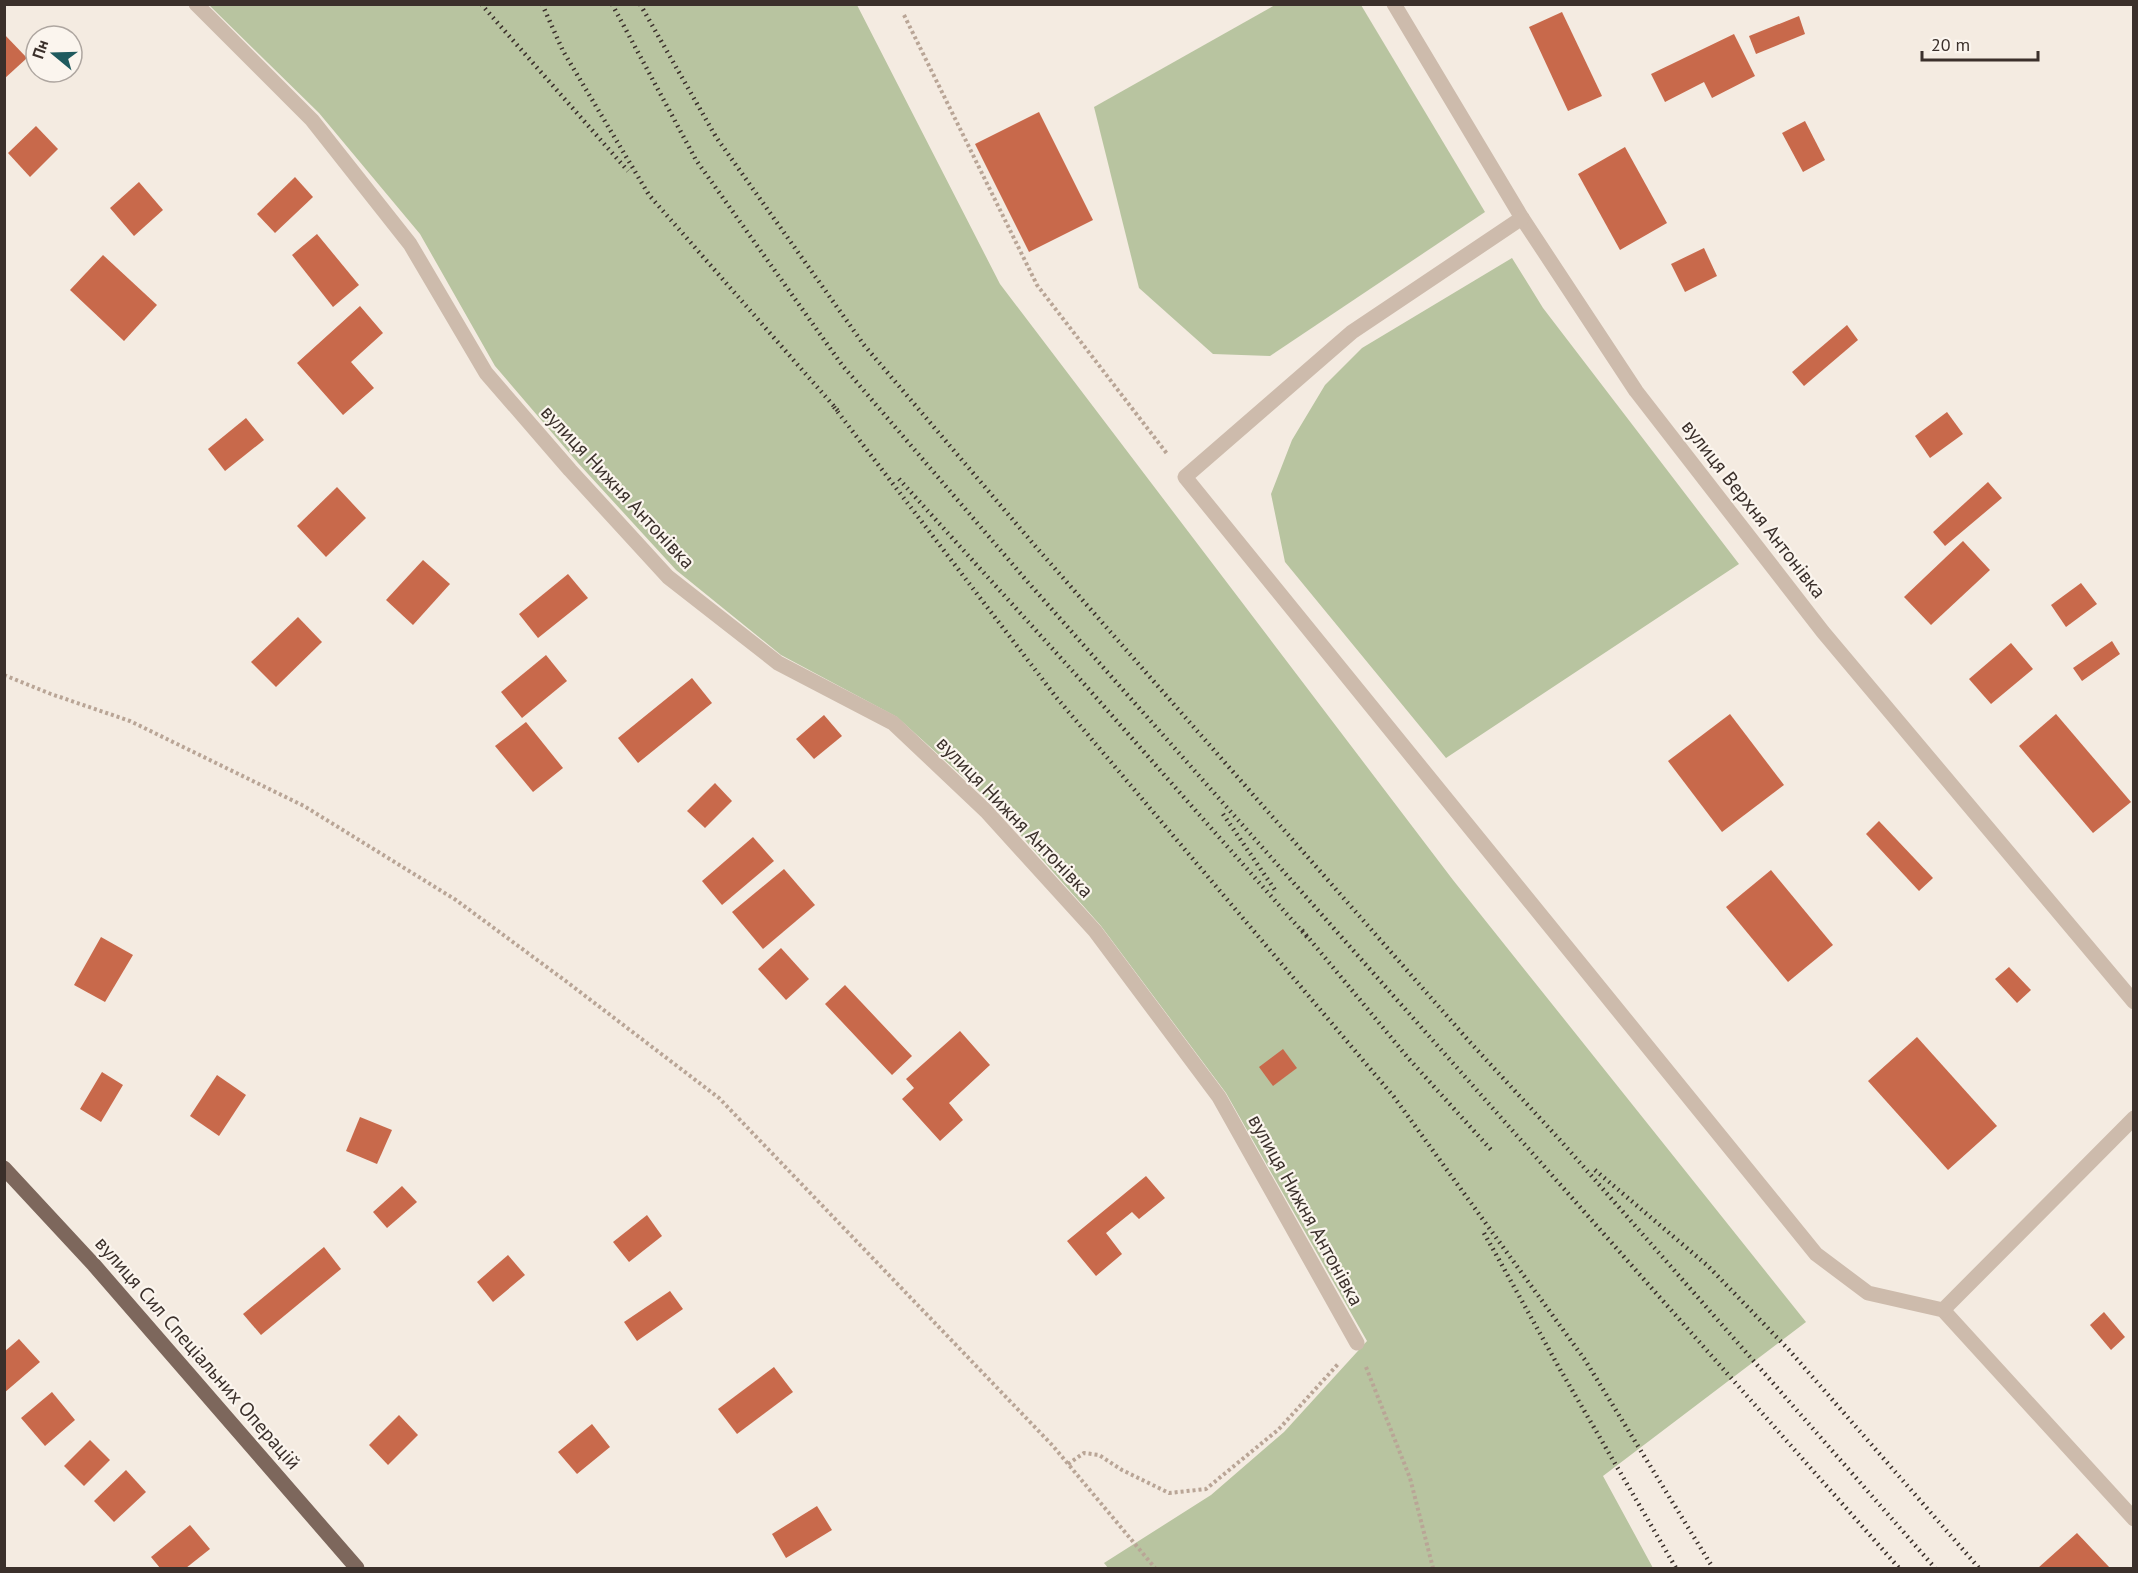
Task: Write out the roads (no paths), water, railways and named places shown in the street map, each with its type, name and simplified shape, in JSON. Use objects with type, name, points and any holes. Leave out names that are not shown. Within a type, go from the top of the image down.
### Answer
[{"type":"main road","name":"вулиця Сил Спеціальних Операцій","points":[[4,1168],[102,1274],[357,1569]]},
{"type":"street","name":"вулиця Нижня Антонівка","points":[[196,4],[312,120],[410,244],[486,373],[570,470],[668,577],[777,663],[893,723],[986,812],[1095,931],[1219,1097],[1357,1343]]},
{"type":"street","name":"вулиця Верхня Антонівка","points":[[1394,4],[1522,218],[1636,391],[1822,632],[2133,1002]]},
{"type":"street","points":[[1522,218],[1352,332],[1185,477],[1816,1254],[1868,1293],[1943,1310],[2133,1519]]},
{"type":"street","points":[[1943,1310],[2133,1118]]},
{"type":"railway","points":[[481,4],[628,171]]},
{"type":"railway","points":[[542,4],[563,51],[649,195],[839,412]]},
{"type":"railway","points":[[612,4],[696,160],[842,365],[1026,580],[1899,1568]]},
{"type":"railway","points":[[640,4],[716,137],[864,345],[1036,547],[1935,1568]]},
{"type":"railway","points":[[834,407],[1056,697],[1394,1097],[1585,1360],[1713,1568]]},
{"type":"railway","points":[[899,479],[1078,677],[1307,937]]},
{"type":"railway","points":[[1223,814],[1275,890]]},
{"type":"railway","points":[[1302,930],[1409,1059],[1493,1152]]},
{"type":"railway","points":[[1595,1170],[1708,1266],[1789,1350],[1979,1568]]},
{"type":"railway","points":[[1484,1233],[1561,1371],[1676,1568]]}]
